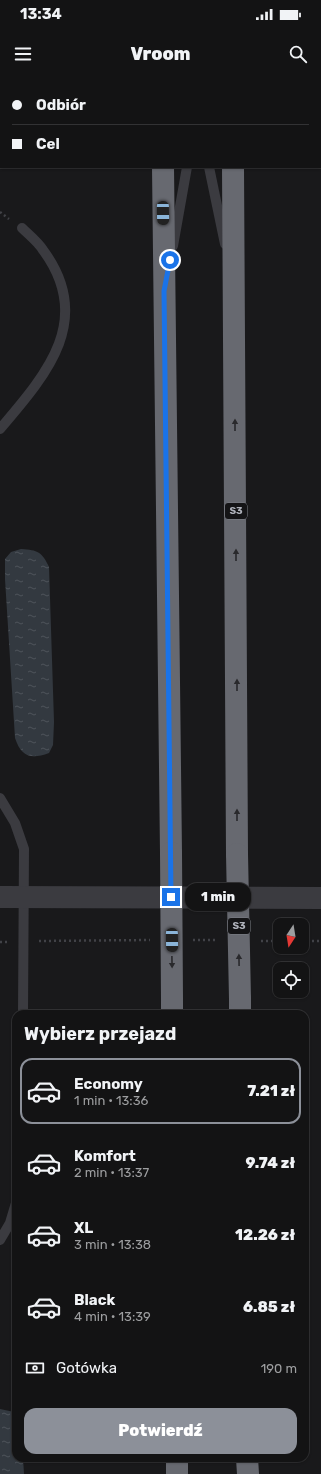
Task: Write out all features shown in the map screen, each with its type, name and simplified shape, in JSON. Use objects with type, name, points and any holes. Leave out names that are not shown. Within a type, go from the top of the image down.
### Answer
[{"type":"highway","points":[[163,168],[172,1006]]},
{"type":"highway","name":"S3","points":[[233,168],[240,1006]]},
{"type":"highway","points":[[177,1462],[177,1474]]},
{"type":"highway","points":[[247,1462],[248,1474]]},
{"type":"street","points":[[0,897],[321,898]]},
{"type":"lane","points":[[164,291],[187,168]]},
{"type":"lane","points":[[209,168],[235,291]]},
{"type":"lane","points":[[0,429],[28,396],[48,368],[60,345],[65,320],[65,295],[57,272],[43,249],[22,228]]},
{"type":"lane","points":[[0,798],[15,823],[24,849],[25,897],[23,1010]]},
{"type":"lane","points":[[0,1240],[10,1224],[12,1217]]},
{"type":"path","points":[[0,942],[155,940]]},
{"type":"path","points":[[186,940],[225,940]]},
{"type":"path","points":[[256,941],[273,941]]},
{"type":"path","points":[[309,941],[321,941]]},
{"type":"water","points":[[21,549],[32,550],[39,553],[42,555],[49,567],[54,722],[53,745],[49,753],[37,756],[31,756],[23,753],[15,738],[5,559],[11,552]]},
{"type":"water","points":[[0,1409],[12,1412],[12,1462],[23,1462],[24,1474],[0,1474]]},
{"type":"route","points":[[170,260],[164,291],[171,897]]}]
